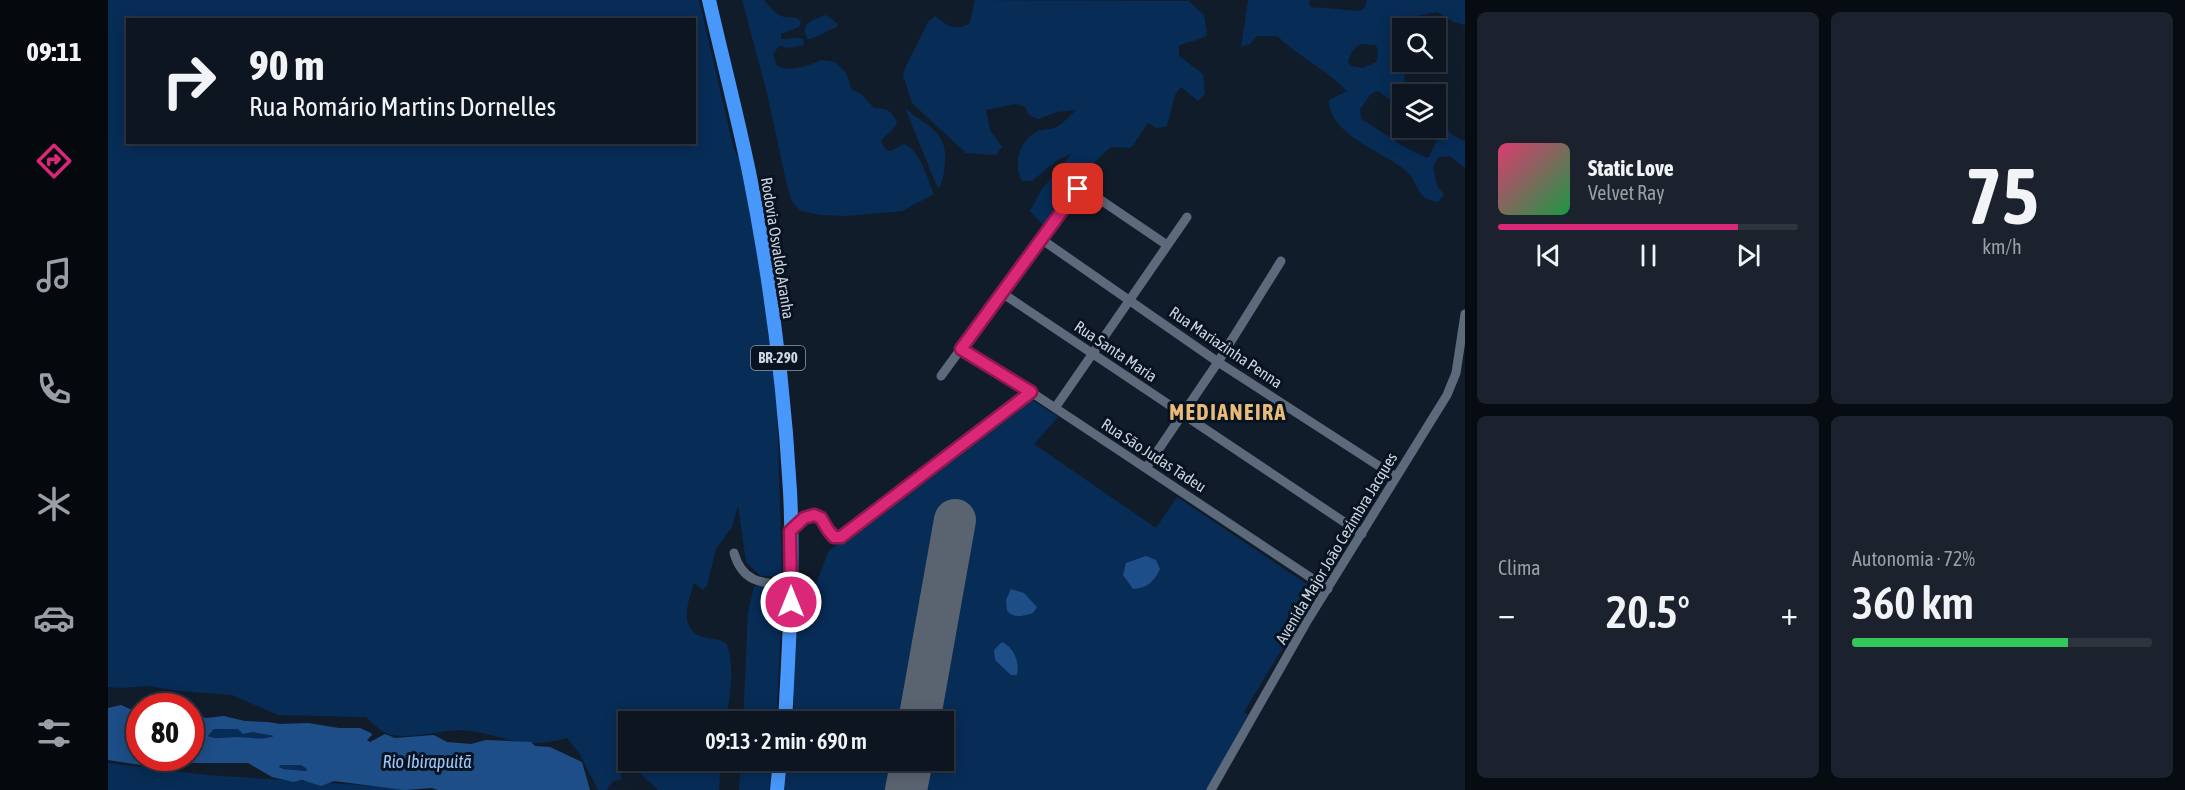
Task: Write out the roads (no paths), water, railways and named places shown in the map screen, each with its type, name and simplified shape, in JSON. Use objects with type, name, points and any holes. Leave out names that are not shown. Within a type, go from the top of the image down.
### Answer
[{"type":"highway","name":"Rodovia Osvaldo Aranha","points":[[709,0],[749,172],[769,289],[783,393],[790,488],[791,585],[786,711]]},
{"type":"highway","points":[[777,790],[779,771]]},
{"type":"street","points":[[941,376],[1078,189],[1086,190],[1167,245]]},
{"type":"street","points":[[1055,408],[1187,216]]},
{"type":"street","name":"Rua Mariazinha Penna","points":[[1041,239],[1218,362],[1396,477]]},
{"type":"street","points":[[1146,468],[1218,362],[1281,261]]},
{"type":"street","name":"Rua Santa Maria","points":[[1002,292],[1362,534]]},
{"type":"street","name":"Avenida Major João Cezimbra Jacques","points":[[1211,790],[1306,623],[1447,395],[1456,373],[1465,314]]},
{"type":"street","name":"Rua São Judas Tadeu","points":[[961,349],[1031,392],[1328,589]]},
{"type":"street","points":[[790,531],[804,518],[814,515],[821,518],[834,537],[841,537],[1031,392]]},
{"type":"street","points":[[734,553],[738,566],[748,577],[762,583],[791,585]]},
{"type":"water","points":[[1146,556],[1156,560],[1160,569],[1150,583],[1133,589],[1123,575],[1126,563]]},
{"type":"water","points":[[1011,589],[1024,593],[1037,607],[1033,613],[1016,616],[1007,611],[1006,600]]},
{"type":"water","points":[[1002,642],[1015,656],[1018,665],[1017,675],[1011,675],[995,660],[994,650]]},
{"type":"water","name":"Rio Ibirapuitã","points":[[121,705],[126,707],[126,735],[124,737],[126,763],[108,760],[108,708]]},
{"type":"water","name":"Rio Ibirapuitã","points":[[224,716],[245,721],[280,724],[308,723],[339,728],[360,728],[371,733],[372,735],[367,740],[370,742],[385,734],[395,738],[434,735],[447,742],[471,744],[486,740],[531,742],[535,746],[550,747],[582,762],[590,790],[438,790],[432,788],[404,790],[334,781],[321,786],[302,780],[293,782],[272,777],[248,763],[204,763],[204,717]],"holes":[[[214,729],[238,729],[243,734],[253,732],[274,736],[260,739],[208,736]],[[280,765],[301,765],[307,769],[306,771],[279,767]]]},
{"type":"district","name":"MEDIANEIRA","points":[[1228,412]]}]
